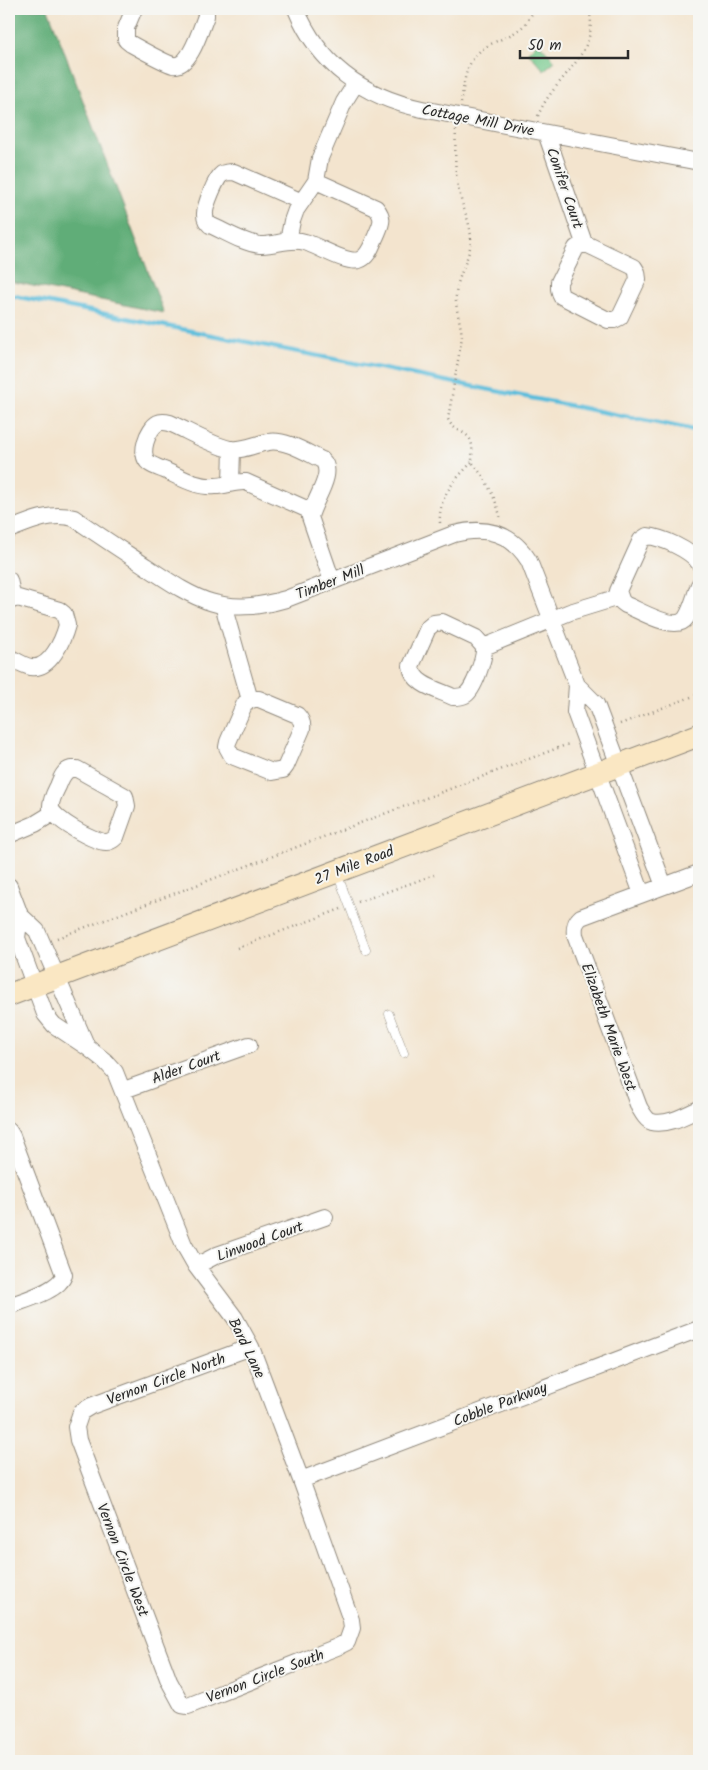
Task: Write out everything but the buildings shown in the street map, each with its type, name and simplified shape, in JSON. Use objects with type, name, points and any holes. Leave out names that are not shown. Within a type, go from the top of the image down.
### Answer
[{"type":"street","points":[[134,9],[126,28],[126,40],[173,65],[182,64],[188,57],[206,16],[206,9]]},
{"type":"street","name":"Cottage Mill Drive","points":[[296,9],[308,34],[325,57],[356,83],[378,96],[405,106],[699,162]]},
{"type":"street","points":[[288,241],[292,221],[300,202],[316,181],[320,158],[344,102],[356,83]]},
{"type":"street","name":"Conifer Court","points":[[540,132],[584,244],[634,267],[637,272],[638,278],[620,317],[614,320],[608,320],[561,296],[559,282],[576,248],[584,244]]},
{"type":"street","points":[[300,202],[234,172],[228,172],[218,178],[205,207],[206,221],[210,225],[250,243],[269,245],[288,241],[304,242],[352,261],[364,258],[369,252],[381,222],[381,214],[376,208],[316,181]]},
{"type":"street","points":[[311,511],[254,485],[239,482],[205,487],[194,484],[149,463],[144,453],[144,447],[153,427],[163,421],[220,446],[232,449],[246,448],[269,442],[284,443],[322,460],[326,464],[328,474],[311,511],[311,524],[332,581]]},
{"type":"street","points":[[231,483],[232,449]]},
{"type":"street","name":"Timber Mill","points":[[9,530],[53,515],[74,518],[186,592],[198,598],[238,607],[268,604],[467,531],[480,530],[502,536],[522,550],[529,561],[577,685],[596,704],[664,886]]},
{"type":"street","points":[[699,563],[689,552],[653,536],[646,536],[641,540],[618,592],[619,597],[626,605],[667,623],[675,624],[682,622],[687,617],[699,585]]},
{"type":"street","points":[[9,580],[11,600],[18,598],[59,610],[64,614],[67,625],[50,660],[44,665],[30,667],[9,657]]},
{"type":"street","points":[[484,647],[570,612],[619,597]]},
{"type":"street","points":[[223,605],[250,700]]},
{"type":"street","points":[[442,622],[476,638],[484,647],[483,659],[470,691],[465,695],[453,697],[418,680],[412,672],[411,666],[428,628],[434,623],[442,622]]},
{"type":"street","name":"Timber Mill","points":[[577,685],[575,712],[642,894]]},
{"type":"street","points":[[250,700],[260,700],[297,715],[301,719],[302,729],[283,770],[272,772],[232,756],[229,752],[228,742],[244,705],[250,700]]},
{"type":"street","name":"27 Mile Road","points":[[9,995],[699,735]]},
{"type":"street","points":[[71,769],[77,770],[121,792],[127,801],[116,837],[106,842],[84,834],[57,817],[53,812],[51,802],[63,774],[66,770],[71,769]]},
{"type":"street","points":[[9,835],[46,818],[53,812]]},
{"type":"street","points":[[642,894],[699,873]]},
{"type":"street","points":[[9,886],[20,915]]},
{"type":"street","name":"Elizabeth Marie West","points":[[642,894],[581,917],[577,920],[574,928],[575,935],[638,1107],[644,1116],[651,1122],[668,1122],[699,1109]]},
{"type":"street","name":"Bard Lane","points":[[20,915],[37,931],[87,1047]]},
{"type":"street","name":"Bard Lane","points":[[20,915],[17,938],[45,1014],[54,1025],[87,1047],[105,1061],[115,1072],[124,1090],[184,1245],[196,1266],[235,1318],[251,1347],[302,1480],[351,1620],[352,1628],[347,1642]]},
{"type":"street","name":"Alder Court","points":[[124,1090],[248,1044]]},
{"type":"street","points":[[9,1131],[64,1275],[62,1281],[52,1289],[9,1306]]},
{"type":"street","name":"Linwood Court","points":[[196,1266],[217,1256],[325,1217]]},
{"type":"street","name":"Cobble Parkway","points":[[302,1480],[699,1328]]},
{"type":"street","name":"Vernon Circle North","points":[[81,1412],[91,1406],[251,1347]]},
{"type":"street","name":"Vernon Circle West","points":[[81,1412],[76,1428],[78,1440],[169,1682],[182,1705]]},
{"type":"street","name":"Vernon Circle South","points":[[182,1705],[188,1706],[347,1642]]},
{"type":"lane","points":[[336,872],[366,950]]},
{"type":"lane","points":[[389,1014],[404,1053]]},
{"type":"path","points":[[460,107],[469,66],[475,57],[492,42],[512,34],[522,27],[535,9]]},
{"type":"path","points":[[540,132],[541,109],[545,100],[583,51],[592,30],[589,9]]},
{"type":"path","points":[[456,126],[457,183],[470,227],[471,240],[456,294],[462,337],[448,418],[450,425],[469,438],[472,444],[472,462],[481,473],[495,498],[502,536]]},
{"type":"path","points":[[442,539],[441,505],[452,484],[472,462]]},
{"type":"path","points":[[618,725],[699,694]]},
{"type":"path","points":[[50,941],[577,741]]},
{"type":"path","points":[[370,898],[434,875]]},
{"type":"path","points":[[237,948],[327,914]]},
{"type":"green space","points":[[9,9],[48,9],[164,313],[9,281]]},
{"type":"green space","points":[[538,42],[555,61],[544,70],[528,52]]},
{"type":"waterway","points":[[9,295],[699,431]]}]
